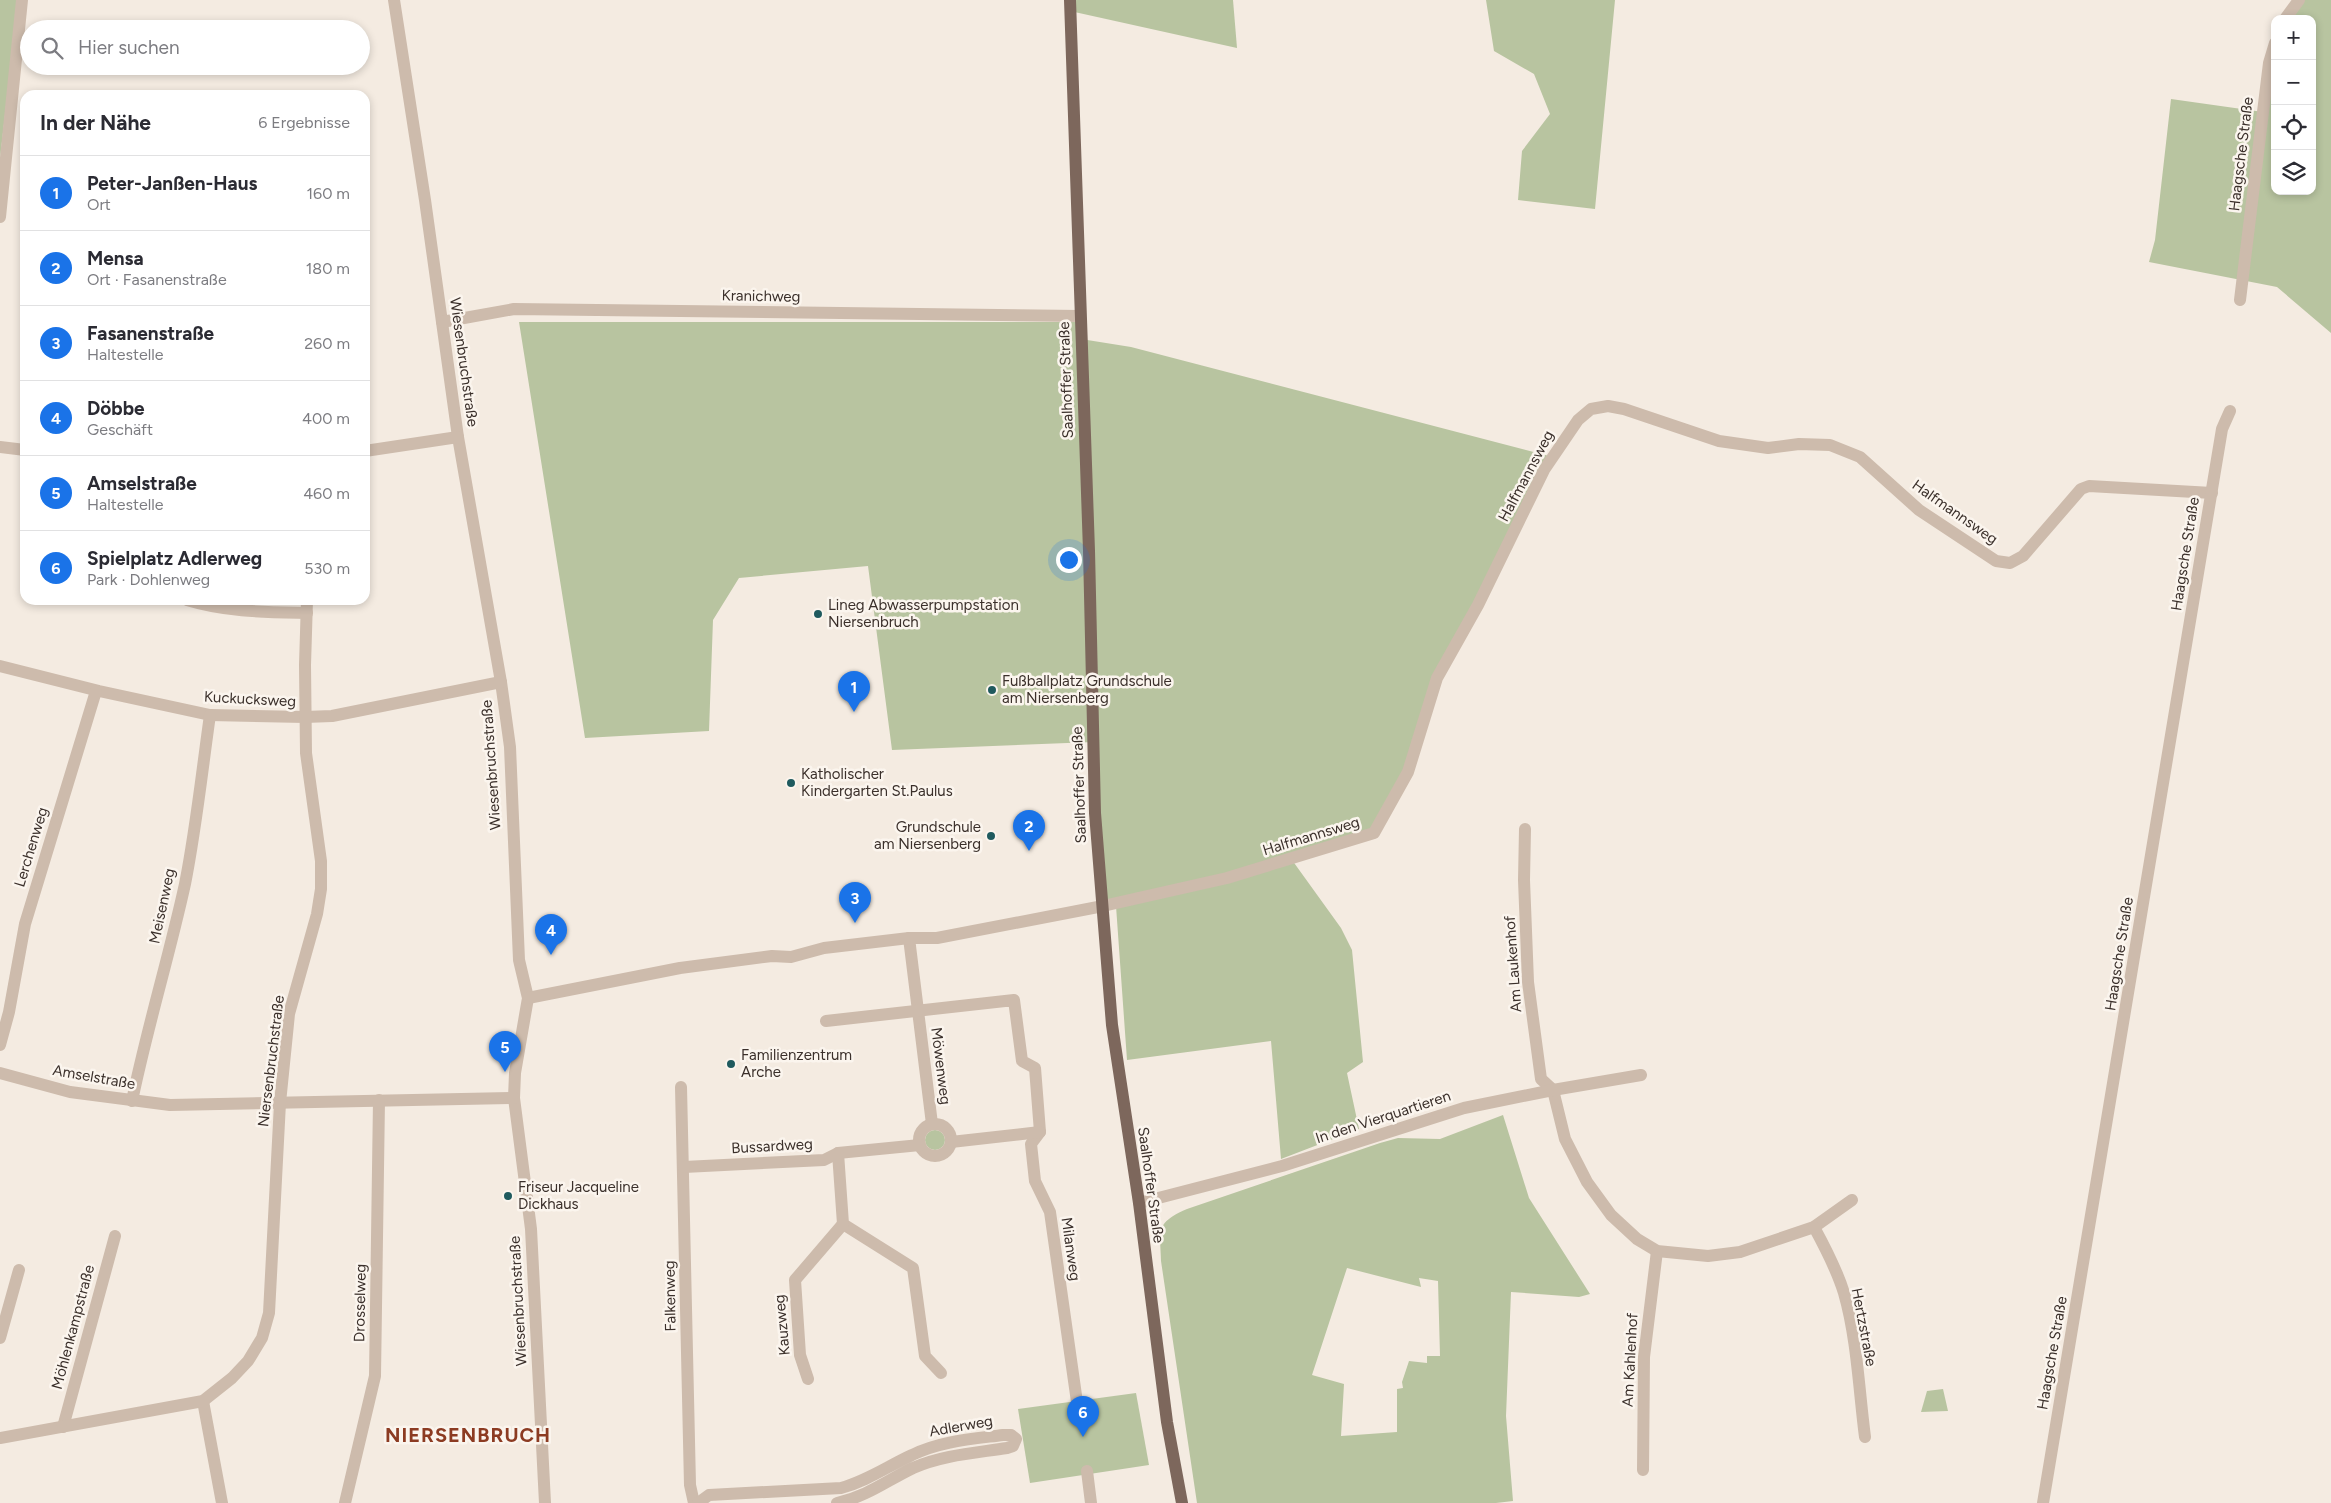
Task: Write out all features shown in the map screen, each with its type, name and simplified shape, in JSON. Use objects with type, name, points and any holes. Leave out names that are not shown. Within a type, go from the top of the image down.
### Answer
[{"type":"main road","name":"Saalhoffer Straße","points":[[1070,0],[1095,813],[1112,1025],[1167,1422],[1182,1503]]},
{"type":"street","points":[[0,217],[22,0]]},
{"type":"street","name":"Wiesenbruchstraße","points":[[394,0],[458,437],[501,682],[512,776],[519,960],[528,998],[514,1073],[514,1098],[531,1229],[545,1503]]},
{"type":"street","points":[[2288,15],[2299,0]]},
{"type":"street","name":"Haagsche Straße","points":[[2240,300],[2271,56]]},
{"type":"street","name":"Kranichweg","points":[[442,322],[514,309],[1080,316]]},
{"type":"street","name":"Halfmannsweg","points":[[528,998],[680,968],[772,956],[791,957],[824,948],[909,938],[937,938],[1102,906],[1226,878],[1374,833],[1408,772],[1437,678],[1478,605],[1544,470],[1578,420],[1584,413],[1598,406],[1624,409],[1724,442],[1768,448],[1798,444],[1830,445],[1860,457],[1919,510],[1996,561],[2010,563],[2023,556],[2081,489],[2089,486],[2212,493]]},
{"type":"street","name":"Haagsche Straße","points":[[2043,1503],[2222,429],[2230,411]]},
{"type":"street","points":[[370,450],[458,437]]},
{"type":"street","points":[[0,447],[20,449]]},
{"type":"street","points":[[202,605],[252,612],[307,613]]},
{"type":"street","name":"Niersenbruchstraße","points":[[203,1401],[232,1378],[248,1361],[262,1338],[269,1313],[280,1103],[289,1014],[317,914],[321,889],[321,861],[306,753],[307,605]]},
{"type":"street","name":"Kuckucksweg","points":[[0,666],[96,691],[210,715],[332,716],[501,682]]},
{"type":"street","name":"Lerchenweg","points":[[0,1045],[25,924],[96,691]]},
{"type":"street","name":"Meisenweg","points":[[132,1102],[144,1040],[164,972],[185,883],[210,715]]},
{"type":"street","name":"Am Laukenhof","points":[[1525,829],[1524,880],[1528,982],[1541,1078],[1553,1090],[1565,1139],[1587,1182],[1611,1215],[1637,1239],[1657,1251]]},
{"type":"street","name":"Möwenweg","points":[[909,938],[932,1124]]},
{"type":"street","name":"Milanweg","points":[[918,1012],[1014,1000],[1022,1062],[1034,1068],[1040,1132],[1031,1144],[1035,1181],[1050,1212],[1077,1402]]},
{"type":"street","name":"Möwenweg","points":[[826,1021],[918,1012]]},
{"type":"street","name":"Amselstraße","points":[[0,1073],[70,1092],[132,1102],[170,1105],[514,1098]]},
{"type":"street","name":"In den Vierquartieren","points":[[1138,1203],[1282,1166],[1439,1115],[1553,1090],[1641,1076]]},
{"type":"street","name":"Falkenweg","points":[[681,1087],[690,1485],[694,1503]]},
{"type":"street","name":"Drosselweg","points":[[345,1503],[375,1376],[380,1100]]},
{"type":"street","name":"Möwenweg","points":[[920,1145],[922,1130],[932,1124],[944,1127],[950,1135],[951,1142]]},
{"type":"street","points":[[920,1145],[926,1153],[938,1156],[946,1152],[951,1142],[1040,1132]]},
{"type":"street","name":"Bussardweg","points":[[684,1167],[824,1160],[838,1153],[920,1145]]},
{"type":"street","points":[[838,1153],[843,1224],[913,1268],[924,1356],[941,1373]]},
{"type":"street","points":[[1657,1251],[1708,1256],[1740,1252],[1814,1227],[1852,1200]]},
{"type":"street","name":"Kauzweg","points":[[808,1380],[800,1355],[795,1280],[843,1224]]},
{"type":"street","name":"Hertzstraße","points":[[1814,1227],[1831,1257],[1844,1294],[1865,1437]]},
{"type":"street","name":"Möhlenkampstraße","points":[[63,1427],[115,1236]]},
{"type":"street","name":"Am Kahlenhof","points":[[1643,1470],[1644,1357],[1657,1251]]},
{"type":"street","points":[[0,1338],[2,1322],[19,1270]]},
{"type":"street","points":[[0,1438],[203,1401],[222,1503]]},
{"type":"street","name":"Adlerweg","points":[[698,1503],[709,1495],[841,1488],[861,1482],[912,1454],[941,1444],[1003,1435],[1011,1435],[1016,1439],[1013,1446],[1007,1448],[942,1457],[912,1469],[852,1500],[837,1503]]},
{"type":"street","points":[[1087,1471],[1091,1503]]},
{"type":"green space","points":[[0,0],[18,0],[0,159]]},
{"type":"green space","points":[[1070,0],[1233,0],[1237,48],[1070,11]]},
{"type":"green space","points":[[1486,0],[1615,0],[1595,209],[1518,200],[1522,151],[1550,114],[1534,74],[1494,51]]},
{"type":"green space","points":[[2299,0],[2331,0],[2331,333],[2277,287],[2149,262],[2155,240],[2171,99],[2263,112],[2271,66],[2271,195],[2316,195],[2316,15],[2288,15]]},
{"type":"green space","points":[[519,322],[1081,322],[1081,339],[1131,347],[1553,457],[1434,683],[1408,772],[1372,838],[1292,860],[1341,928],[1352,950],[1363,1062],[1347,1073],[1359,1129],[1281,1159],[1271,1041],[1127,1060],[1116,906],[1103,906],[1093,742],[892,750],[868,566],[739,578],[713,620],[709,731],[585,738]]},
{"type":"green space","points":[[1503,1115],[1529,1198],[1590,1294],[1579,1297],[1511,1292],[1506,1416],[1513,1501],[1496,1503],[1197,1503],[1161,1261],[1160,1235],[1164,1223],[1187,1209],[1380,1143],[1398,1138],[1440,1139]],"holes":[[[1347,1268],[1421,1287],[1419,1278],[1438,1281],[1440,1356],[1427,1356],[1427,1363],[1409,1361],[1402,1382],[1403,1388],[1397,1389],[1397,1432],[1341,1436],[1344,1384],[1312,1375]]]},
{"type":"green space","points":[[935,1130],[942,1133],[945,1140],[942,1147],[935,1150],[928,1147],[925,1140],[928,1133]]},
{"type":"green space","points":[[1943,1389],[1948,1411],[1921,1412],[1927,1391]]},
{"type":"green space","points":[[1136,1393],[1149,1465],[1030,1483],[1018,1409]]},
{"type":"place","name":"Lineg Abwasserpumpstation Niersenbruch","points":[[818,614]]},
{"type":"place","name":"Fußballplatz Grundschule am Niersenberg","points":[[992,690]]},
{"type":"place","name":"Peter-Janßen-Haus","points":[[854,712]]},
{"type":"place","name":"Katholischer Kindergarten St.Paulus","points":[[791,783]]},
{"type":"place","name":"Grundschule am Niersenberg","points":[[991,836]]},
{"type":"place","name":"Mensa","points":[[1029,851]]},
{"type":"place","name":"Fasanenstraße","points":[[855,923]]},
{"type":"place","name":"Döbbe","points":[[551,955]]},
{"type":"place","name":"Familienzentrum Arche","points":[[731,1064]]},
{"type":"place","name":"Amselstraße","points":[[505,1072]]},
{"type":"place","name":"Friseur Jacqueline Dickhaus","points":[[508,1196]]},
{"type":"place","name":"Spielplatz Adlerweg","points":[[1083,1437]]},
{"type":"district","name":"NIERSENBRUCH","points":[[468,1435]]}]
